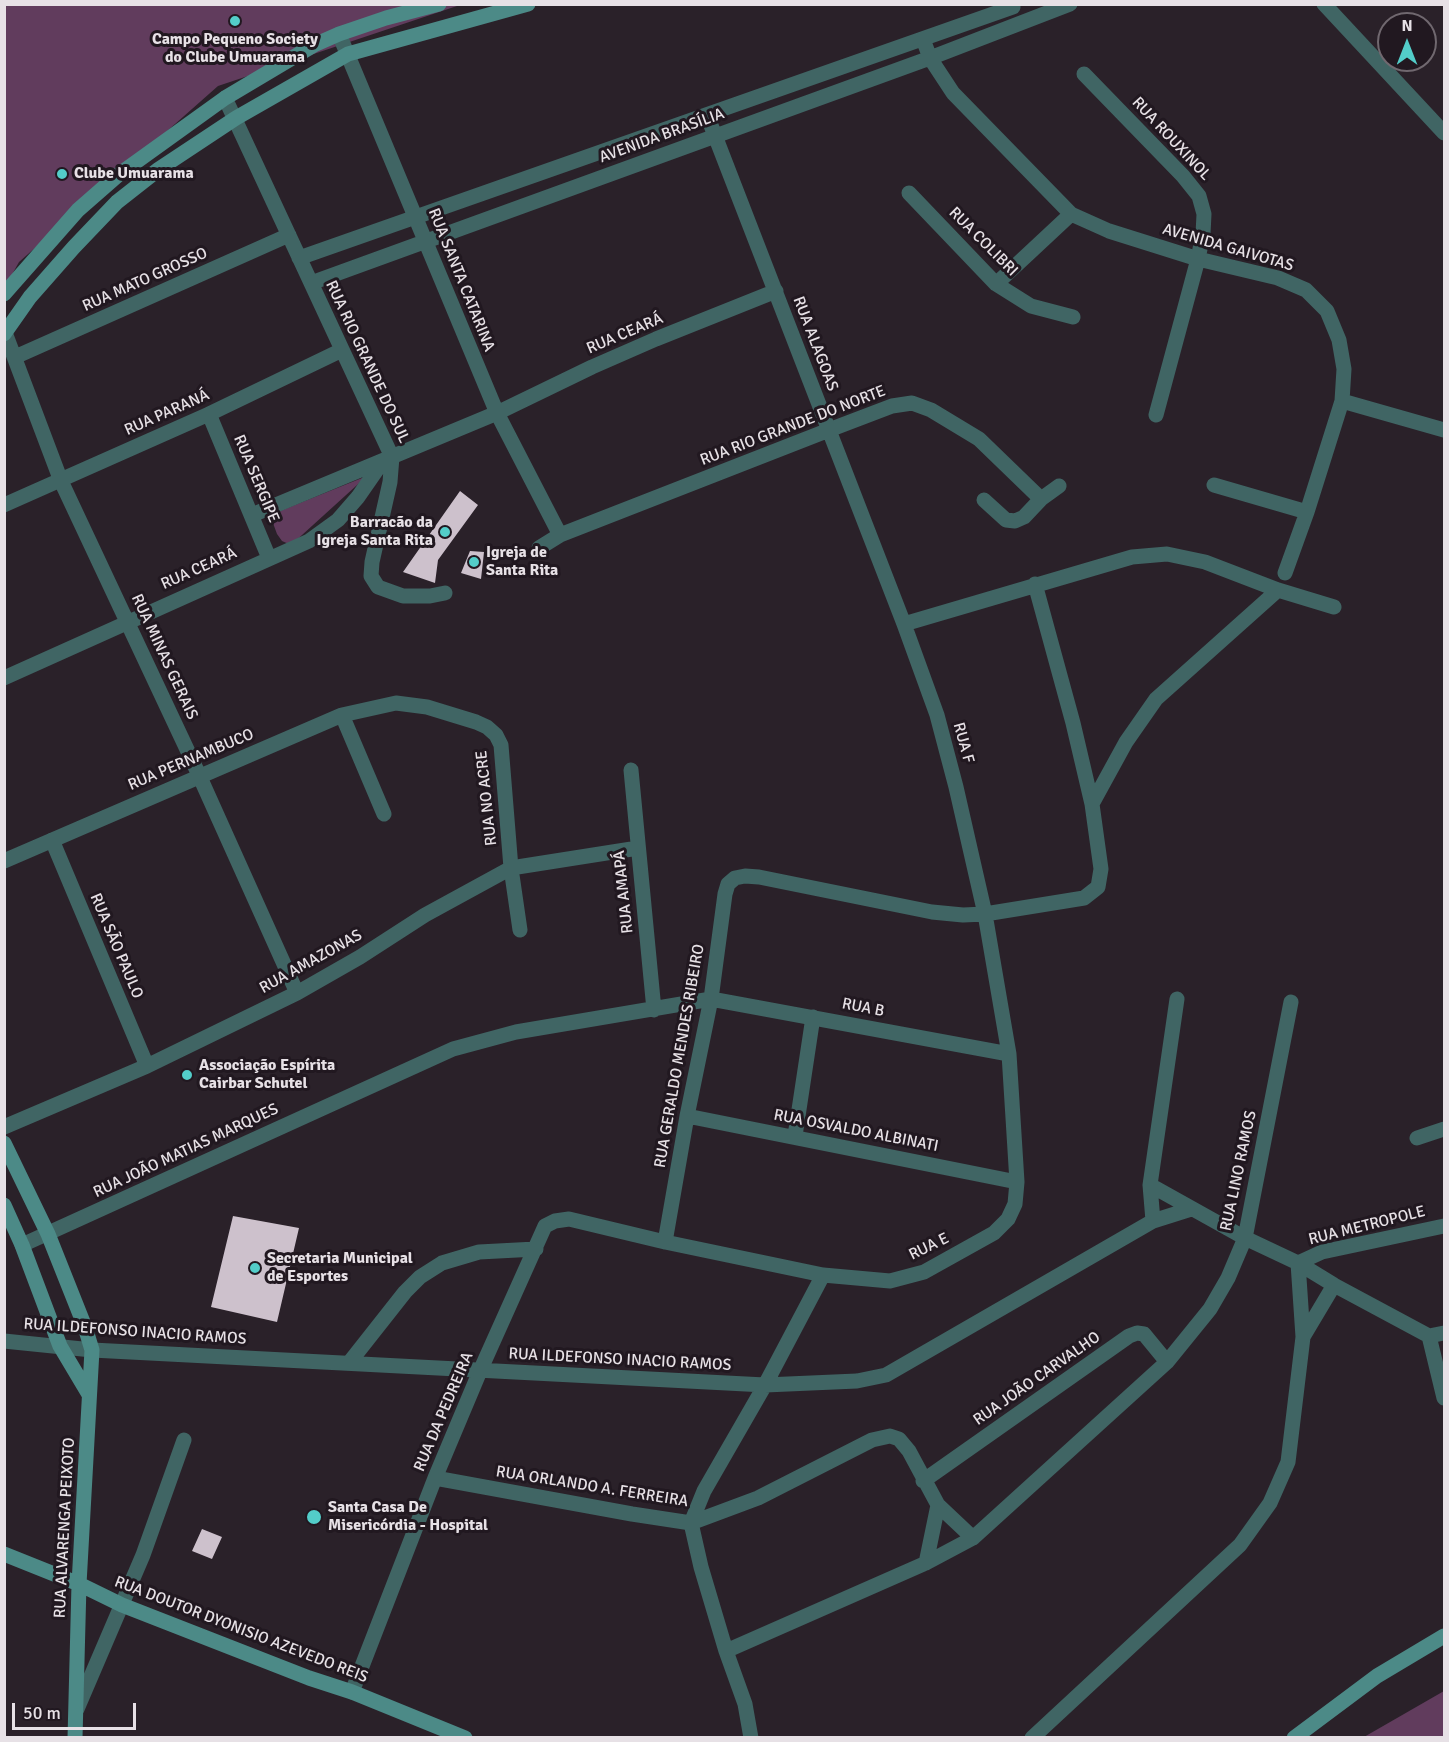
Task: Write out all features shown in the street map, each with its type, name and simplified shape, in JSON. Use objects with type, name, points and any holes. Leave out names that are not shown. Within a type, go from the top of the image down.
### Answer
[{"type":"street","points":[[4,294],[78,210],[110,182],[225,98],[314,45],[339,34],[386,18],[439,4]]},
{"type":"street","points":[[5,332],[30,297],[117,202],[159,169],[236,118],[348,54],[528,4]]},
{"type":"street","name":"AVENIDA BRASÍLIA","points":[[311,283],[930,58],[1070,4]]},
{"type":"street","points":[[1324,4],[1444,133]]},
{"type":"street","points":[[1012,6],[1024,22]]},
{"type":"street","name":"AVENIDA BRASÍLIA","points":[[299,258],[1012,6]]},
{"type":"street","name":"RUA SANTA CATARINA","points":[[339,34],[497,413],[560,535]]},
{"type":"street","name":"AVENIDA GAIVOTAS","points":[[923,39],[930,58],[953,93],[1071,214],[1109,231],[1198,259],[1278,278],[1306,290],[1327,311],[1339,340],[1344,369],[1342,401],[1285,573]]},
{"type":"street","name":"RUA ROUXINOL","points":[[1084,74],[1183,176],[1199,196],[1204,214],[1198,259],[1156,415]]},
{"type":"street","name":"RUA RIO GRANDE DO SUL","points":[[225,98],[342,350],[387,459],[390,482],[371,576],[378,587],[403,596],[430,596],[446,593]]},
{"type":"street","name":"RUA ALAGOAS","points":[[707,115],[889,586]]},
{"type":"street","name":"RUA COLIBRI","points":[[909,193],[996,284],[1031,306],[1073,317]]},
{"type":"street","points":[[996,284],[1071,214]]},
{"type":"street","name":"RUA MATO GROSSO","points":[[15,357],[289,235]]},
{"type":"street","name":"RUA CEARÁ","points":[[4,678],[309,541],[338,520],[387,459],[497,413],[645,344],[776,291]]},
{"type":"street","name":"RUA MINAS GERAIS","points":[[5,332],[61,481],[199,775],[297,993]]},
{"type":"street","name":"RUA PARANÁ","points":[[4,505],[209,414],[342,350]]},
{"type":"street","points":[[1342,401],[1444,430]]},
{"type":"street","name":"RUA RIO GRANDE DO NORTE","points":[[539,548],[560,535],[829,430],[892,406],[912,404],[931,410],[979,439],[1041,499]]},
{"type":"street","name":"RUA SERGIPE","points":[[209,414],[269,558]]},
{"type":"street","points":[[252,515],[387,459]]},
{"type":"street","points":[[1214,485],[1307,512]]},
{"type":"street","points":[[984,500],[1006,520],[1015,521],[1024,517],[1041,499],[1059,486]]},
{"type":"street","points":[[904,624],[1132,557],[1167,554],[1205,562],[1278,590],[1334,607]]},
{"type":"street","points":[[985,914],[1084,898],[1098,887],[1101,869],[1092,804],[1073,723],[1035,584]]},
{"type":"street","name":"RUA F","points":[[889,586],[937,715],[985,914]]},
{"type":"street","points":[[1092,804],[1126,742],[1156,699],[1278,590]]},
{"type":"street","name":"RUA PERNAMBUCO","points":[[4,861],[342,715],[396,703]]},
{"type":"street","name":"RUA NO ACRE","points":[[396,703],[427,707],[476,722],[487,727],[496,735],[501,745],[520,930]]},
{"type":"street","points":[[342,715],[384,814]]},
{"type":"street","name":"RUA AMAPÁ","points":[[631,770],[654,1010]]},
{"type":"street","name":"RUA SÃO PAULO","points":[[52,840],[147,1066]]},
{"type":"street","name":"RUA AMAZONAS","points":[[4,1127],[147,1066],[297,993],[360,957],[434,910],[512,868],[638,848]]},
{"type":"street","name":"RUA GERALDO MENDES RIBEIRO","points":[[665,1242],[687,1116],[711,999],[725,894],[729,884],[735,878],[759,877],[932,912],[963,915],[985,914]]},
{"type":"street","name":"RUA E","points":[[555,1221],[569,1219],[823,1275],[890,1281],[924,1272],[994,1233],[1008,1219],[1015,1204],[1017,1182],[1009,1054],[985,914]]},
{"type":"street","name":"RUA JOÃO MATIAS MARQUES","points":[[22,1245],[453,1049],[516,1032],[711,999]]},
{"type":"street","name":"RUA B","points":[[711,999],[1009,1054]]},
{"type":"street","points":[[1153,1221],[1150,1185],[1177,999]]},
{"type":"street","name":"RUA LINO RAMOS","points":[[1167,1362],[1210,1309],[1228,1278],[1245,1238],[1292,1002]]},
{"type":"street","points":[[795,1136],[813,1017]]},
{"type":"street","name":"RUA OSVALDO ALBINATI","points":[[687,1116],[1017,1182]]},
{"type":"street","points":[[1417,1138],[1444,1129]]},
{"type":"street","points":[[4,1143],[48,1234],[92,1350]]},
{"type":"street","points":[[1150,1185],[1245,1238],[1298,1263],[1334,1285],[1437,1334],[1444,1398]]},
{"type":"street","points":[[4,1205],[22,1245],[60,1346],[88,1393]]},
{"type":"street","name":"RUA ILDEFONSO INACIO RAMOS","points":[[4,1341],[92,1350],[480,1371],[765,1385],[834,1383],[886,1375],[1153,1221],[1191,1209]]},
{"type":"street","name":"RUA DA PEDREIRA","points":[[352,1692],[435,1478],[480,1371],[545,1226],[555,1221]]},
{"type":"street","name":"RUA METROPOLE","points":[[1298,1263],[1322,1252],[1444,1226]]},
{"type":"street","points":[[349,1363],[405,1292],[420,1277],[442,1263],[479,1252],[536,1249]]},
{"type":"street","points":[[1032,1737],[1239,1545],[1270,1503],[1288,1462],[1303,1336],[1298,1263]]},
{"type":"street","points":[[752,1737],[745,1704],[726,1651],[701,1567],[691,1523],[704,1491],[765,1385],[823,1275]]},
{"type":"street","points":[[1303,1336],[1334,1285]]},
{"type":"street","name":"RUA JOÃO CARVALHO","points":[[923,1481],[1129,1336],[1137,1333],[1144,1334],[1167,1362]]},
{"type":"street","name":"RUA ALVARENGA PEIXOTO","points":[[75,1737],[79,1584],[92,1350]]},
{"type":"street","points":[[726,1651],[926,1563],[973,1538],[1167,1362]]},
{"type":"street","name":"RUA ORLANDO A. FERREIRA","points":[[435,1478],[691,1523],[758,1498],[872,1440],[890,1436],[899,1439],[909,1451],[923,1481],[938,1505],[973,1538]]},
{"type":"street","name":"RUA ALVARENGA PEIXOTO","points":[[77,1709],[143,1555],[184,1440]]},
{"type":"street","points":[[926,1563],[938,1505]]},
{"type":"street","name":"RUA DOUTOR DYONISIO AZEVEDO REIS","points":[[4,1554],[79,1584],[122,1605],[465,1737]]},
{"type":"street","points":[[1294,1737],[1377,1676],[1444,1636]]},
{"type":"shaded area","name":"Clube Umuarama","points":[[5,5],[460,5],[218,86],[19,262],[5,287]]},
{"type":"shaded area","points":[[367,476],[291,545],[282,541],[277,534],[270,515]]},
{"type":"shaded area","points":[[1444,1691],[1444,1737],[1364,1737]]},
{"type":"building","name":"Barracão da Igreja Santa Rita","points":[[460,491],[478,505],[438,560],[435,583],[403,572]]},
{"type":"building","name":"Igreja de Santa Rita","points":[[470,551],[484,552],[481,579],[461,573]]},
{"type":"building","name":"Secretaria Municipal de Esportes","points":[[233,1216],[299,1228],[277,1322],[211,1307]]},
{"type":"building","points":[[202,1529],[222,1537],[212,1559],[192,1551]]},
{"type":"place","name":"Campo Pequeno Society do Clube Umuarama","points":[[235,21]]},
{"type":"place","name":"Clube Umuarama","points":[[62,174]]},
{"type":"place","name":"Barracão da Igreja Santa Rita","points":[[445,532]]},
{"type":"place","name":"Igreja de Santa Rita","points":[[474,562]]},
{"type":"place","name":"Associação Espírita Cairbar Schutel","points":[[187,1075]]},
{"type":"place","name":"Secretaria Municipal de Esportes","points":[[255,1268]]},
{"type":"place","name":"Santa Casa De Misericórdia - Hospital","points":[[314,1517]]}]
